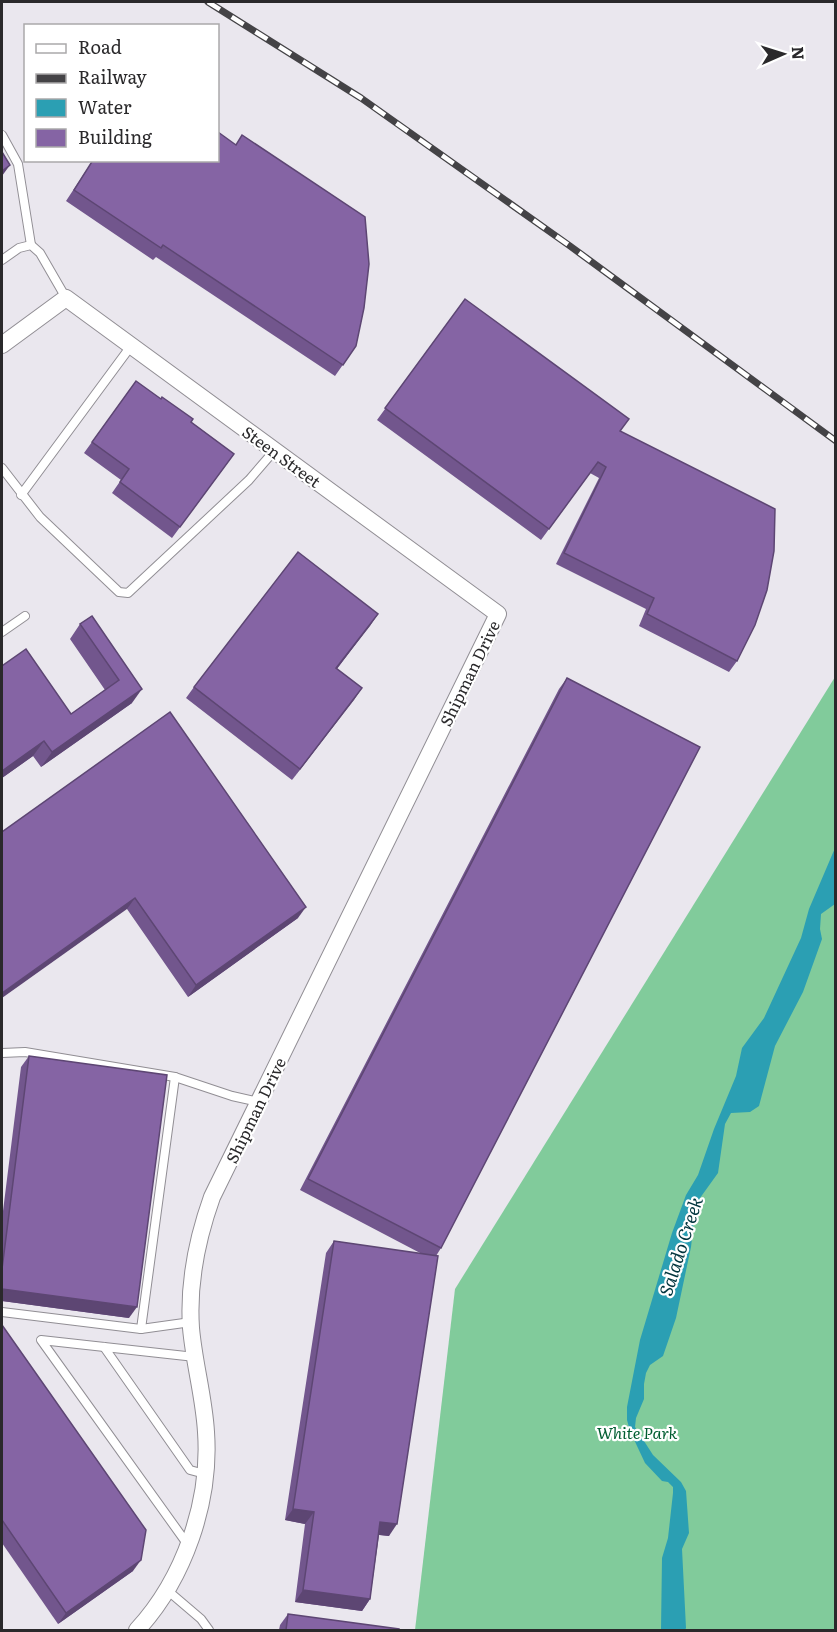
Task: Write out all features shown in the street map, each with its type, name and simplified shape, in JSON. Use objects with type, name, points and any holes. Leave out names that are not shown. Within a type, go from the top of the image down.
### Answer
[{"type":"street","points":[[2,345],[66,298]]},
{"type":"street","name":"Steen Street","points":[[66,298],[498,614]]},
{"type":"street","name":"Shipman Drive","points":[[137,1630],[167,1590],[188,1546],[202,1496],[207,1435],[195,1357],[191,1297],[196,1252],[202,1225],[212,1197],[498,614]]},
{"type":"lane","points":[[2,135],[18,164],[31,245],[40,253],[66,298]]},
{"type":"lane","points":[[2,260],[19,248],[31,245]]},
{"type":"lane","points":[[21,495],[131,346]]},
{"type":"lane","points":[[2,468],[40,517],[119,592],[129,593],[249,480],[274,451]]},
{"type":"lane","points":[[2,632],[25,616]]},
{"type":"lane","points":[[2,1053],[25,1052],[175,1077],[232,1096],[259,1102]]},
{"type":"lane","points":[[141,1329],[175,1077]]},
{"type":"lane","points":[[2,1312],[141,1329],[191,1322]]},
{"type":"lane","points":[[188,1546],[41,1340],[195,1357]]},
{"type":"lane","points":[[104,1347],[189,1470],[205,1474]]},
{"type":"lane","points":[[167,1590],[201,1619],[209,1630]]},
{"type":"green space","name":"White Park","points":[[835,677],[835,1630],[415,1630],[455,1289]]},
{"type":"water","name":"Salado Creek","points":[[835,848],[835,904],[821,914],[822,939],[803,992],[775,1046],[759,1106],[750,1112],[731,1113],[725,1124],[718,1173],[700,1198],[695,1212],[691,1247],[676,1318],[663,1356],[650,1365],[646,1373],[644,1399],[636,1418],[635,1427],[653,1455],[681,1482],[686,1491],[689,1533],[682,1549],[686,1628],[685,1630],[661,1630],[662,1558],[668,1538],[673,1487],[668,1482],[662,1481],[645,1463],[627,1420],[627,1407],[640,1340],[672,1233],[686,1195],[698,1175],[736,1076],[742,1048],[764,1018],[801,938],[809,909]]},
{"type":"building","points":[[219,133],[236,145],[242,135],[365,217],[369,264],[364,308],[356,346],[343,365],[163,245],[161,248],[74,190],[92,162],[219,162]]},
{"type":"building","points":[[2,152],[10,165],[2,171]]},
{"type":"building","points":[[465,299],[629,419],[620,431],[775,509],[774,551],[767,590],[755,625],[737,661],[647,614],[654,598],[564,553],[606,467],[598,462],[549,529],[385,408]]},
{"type":"building","points":[[136,381],[193,419],[191,422],[234,454],[180,527],[120,482],[129,469],[92,442]]},
{"type":"building","points":[[298,552],[378,614],[336,668],[362,688],[300,769],[194,687]]},
{"type":"building","points":[[92,616],[142,689],[52,752],[44,741],[2,771],[2,666],[26,649],[71,714],[119,680],[80,624]]},
{"type":"building","points":[[567,678],[700,747],[441,1248],[308,1179]]},
{"type":"building","points":[[170,712],[306,907],[196,985],[135,898],[2,993],[2,832]]},
{"type":"building","points":[[29,1056],[167,1075],[137,1307],[2,1289],[2,1269]]},
{"type":"building","points":[[334,1241],[438,1256],[397,1524],[380,1522],[370,1599],[303,1590],[314,1512],[293,1509]]},
{"type":"building","points":[[2,1325],[146,1530],[141,1560],[66,1613],[2,1520]]},
{"type":"building","points":[[288,1614],[399,1629],[399,1630],[286,1630]]},
{"type":"railway","points":[[208,2],[361,98],[570,246],[836,441]]}]
